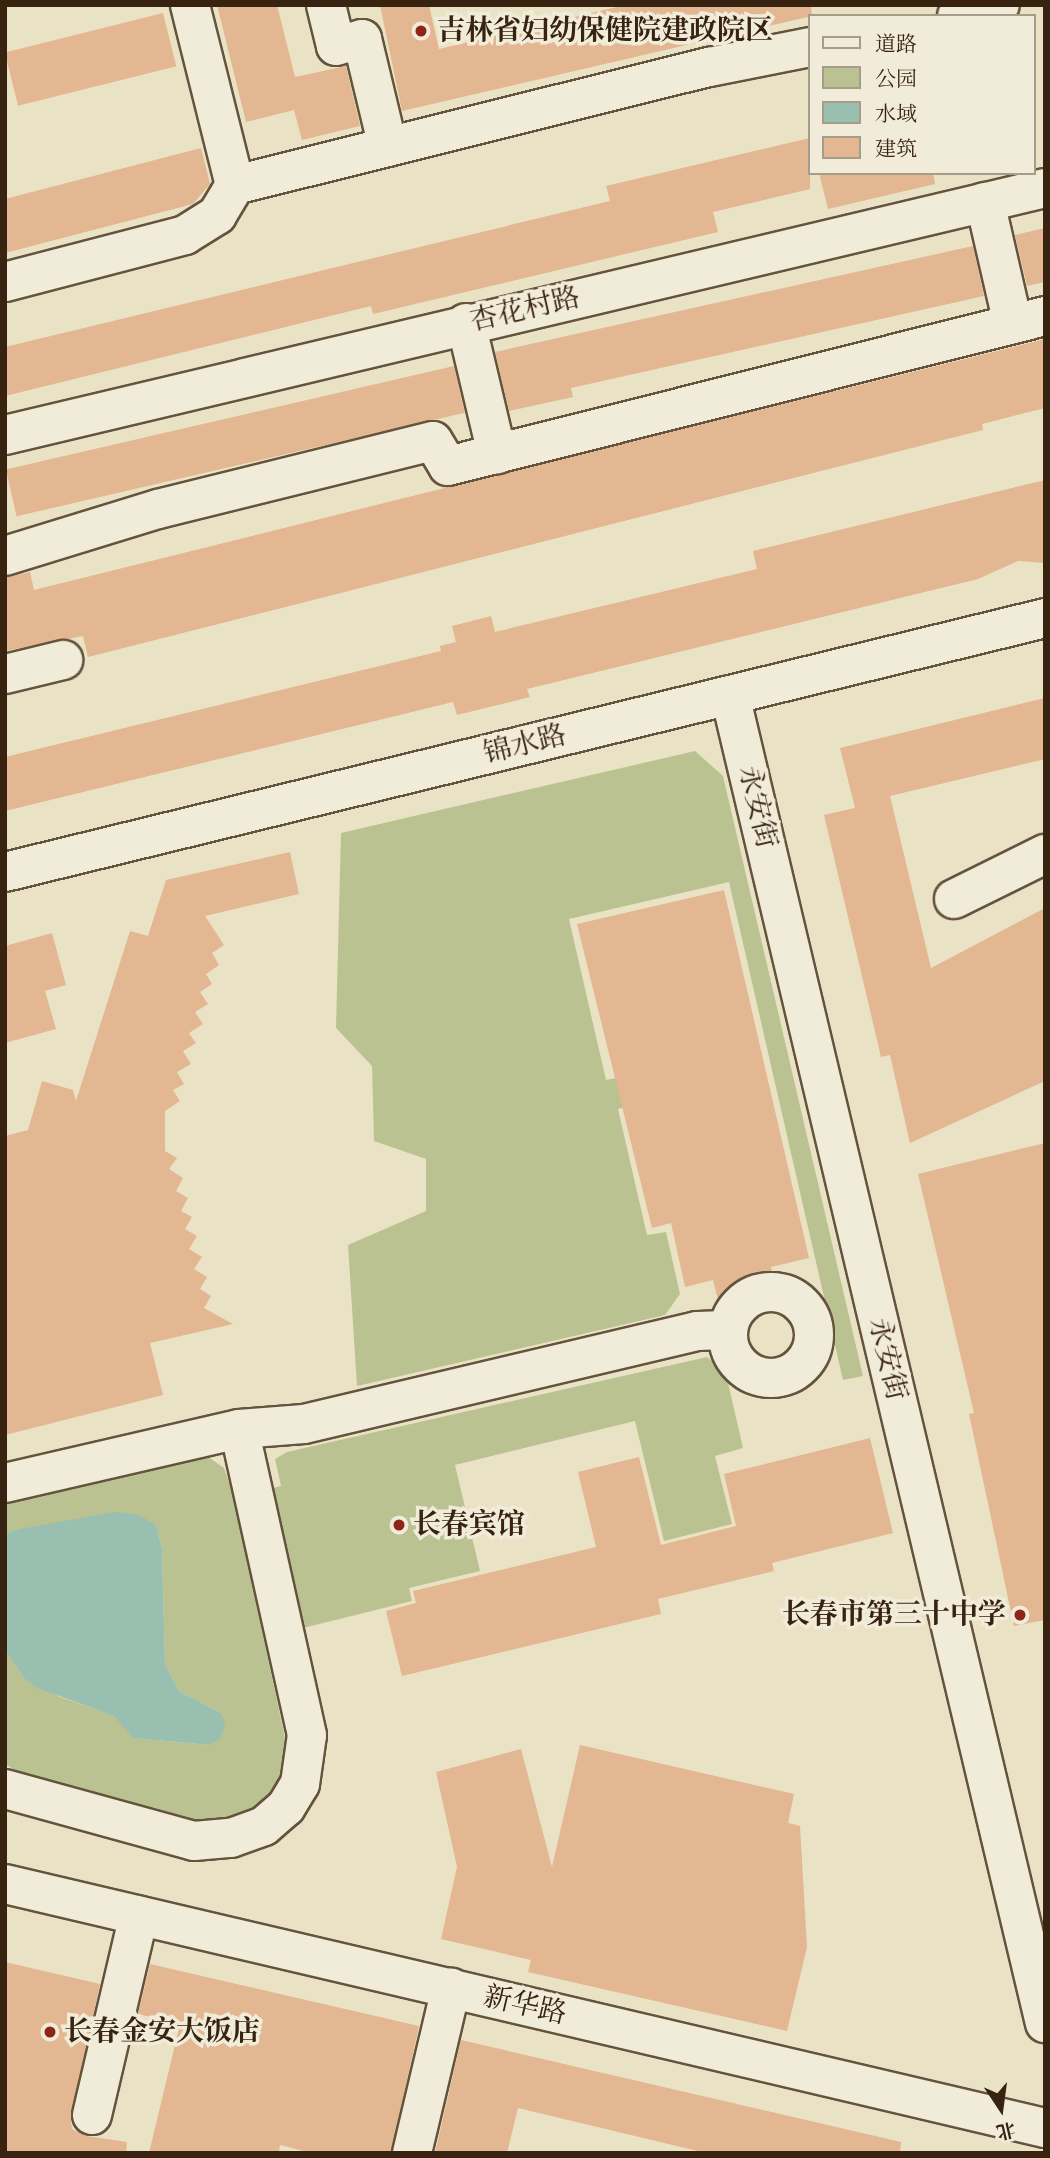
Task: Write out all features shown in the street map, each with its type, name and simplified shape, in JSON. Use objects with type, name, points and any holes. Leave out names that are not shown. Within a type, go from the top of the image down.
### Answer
[{"type":"street","points":[[5,282],[186,235],[218,215],[235,185],[190,5]]},
{"type":"street","points":[[326,5],[336,46],[362,39],[388,147]]},
{"type":"street","points":[[965,14],[1000,5]]},
{"type":"street","points":[[235,185],[710,67],[808,47]]},
{"type":"street","name":"杏花村路","points":[[5,435],[467,323],[1045,188]]},
{"type":"street","points":[[5,556],[158,509],[433,441],[448,466],[1029,320],[985,202]]},
{"type":"street","points":[[467,323],[498,454]]},
{"type":"street","name":"锦水路","points":[[5,872],[1045,618]]},
{"type":"street","points":[[5,674],[63,660]]},
{"type":"street","name":"永安街","points":[[730,695],[1036,1947],[1045,2023]]},
{"type":"street","points":[[954,900],[1045,854]]},
{"type":"street","points":[[5,1483],[239,1429],[304,1424],[697,1331],[727,1330]]},
{"type":"street","points":[[5,1789],[194,1841],[231,1838],[264,1826],[286,1807],[300,1784],[307,1735],[239,1429]]},
{"type":"street","name":"新华路","points":[[5,1884],[1045,2128]]},
{"type":"street","points":[[92,2115],[139,1915]]},
{"type":"street","points":[[412,2153],[451,1989]]},
{"type":"green space","points":[[695,751],[723,776],[863,1376],[843,1380],[729,882],[569,919],[606,1080],[630,1075],[636,1104],[618,1109],[647,1235],[666,1232],[680,1294],[665,1315],[357,1386],[348,1245],[426,1211],[426,1159],[374,1141],[372,1066],[336,1028],[341,833]]},
{"type":"green space","points":[[707,1357],[726,1374],[743,1448],[715,1456],[732,1524],[664,1541],[635,1421],[455,1465],[480,1571],[409,1588],[412,1601],[299,1629],[265,1490],[281,1486],[275,1459],[287,1452]]},
{"type":"green space","points":[[204,1454],[224,1468],[232,1491],[288,1752],[286,1772],[273,1792],[253,1808],[223,1819],[190,1820],[21,1774],[5,1764],[5,1650],[23,1677],[60,1697],[115,1716],[134,1738],[210,1745],[221,1713],[179,1691],[165,1664],[162,1549],[156,1525],[14,1530],[5,1535],[5,1502]]},
{"type":"water","points":[[115,1512],[139,1515],[156,1525],[162,1549],[165,1664],[179,1691],[221,1713],[225,1725],[221,1737],[210,1745],[133,1738],[114,1716],[37,1688],[23,1677],[5,1650],[5,1535],[14,1530]]},
{"type":"building","points":[[217,5],[277,5],[295,77],[346,66],[360,126],[302,140],[294,110],[246,122]]},
{"type":"building","points":[[380,5],[429,5],[439,49],[625,5],[811,5],[812,14],[808,14],[808,17],[402,111]]},
{"type":"building","points":[[163,13],[176,66],[18,106],[5,52]]},
{"type":"building","points":[[808,138],[810,189],[713,212],[718,232],[373,314],[371,306],[5,396],[5,347],[610,201],[606,186]]},
{"type":"building","points":[[201,148],[210,184],[193,204],[5,253],[5,199]]},
{"type":"building","points":[[820,175],[933,175],[935,184],[828,209]]},
{"type":"building","points":[[1045,228],[1045,282],[1027,286],[1015,235]]},
{"type":"building","points":[[973,246],[984,296],[571,388],[573,397],[509,411],[495,352]]},
{"type":"building","points":[[1045,339],[1045,408],[982,424],[983,430],[88,657],[83,636],[5,651],[5,578],[30,572],[34,590]]},
{"type":"building","points":[[454,366],[465,413],[17,516],[6,469]]},
{"type":"building","points":[[1045,480],[1045,563],[1018,561],[978,579],[527,689],[530,697],[457,715],[453,702],[5,811],[5,757],[441,651],[440,646],[456,642],[452,626],[491,616],[495,632],[757,569],[753,551]]},
{"type":"building","points":[[1045,698],[1045,759],[890,796],[931,968],[1045,908],[1045,1081],[910,1143],[890,1055],[881,1057],[824,815],[855,808],[840,748]]},
{"type":"building","points":[[290,852],[299,894],[205,916],[224,945],[212,953],[219,965],[206,974],[212,984],[200,992],[208,1004],[195,1012],[203,1024],[189,1033],[196,1043],[183,1051],[191,1064],[177,1072],[184,1084],[173,1090],[180,1101],[165,1111],[165,1151],[177,1158],[169,1169],[183,1178],[176,1191],[188,1198],[181,1211],[192,1217],[185,1229],[197,1236],[189,1249],[202,1257],[194,1269],[207,1277],[200,1289],[211,1296],[204,1308],[233,1324],[150,1343],[163,1395],[5,1435],[5,1136],[28,1130],[42,1081],[73,1090],[76,1101],[130,931],[148,936],[166,880]]},
{"type":"building","points":[[724,890],[809,1258],[771,1267],[777,1295],[720,1308],[713,1280],[685,1287],[671,1223],[652,1228],[577,924]]},
{"type":"building","points":[[52,933],[66,985],[45,991],[56,1029],[5,1043],[5,946]]},
{"type":"building","points":[[1045,1143],[1045,1620],[1014,1626],[969,1414],[974,1413],[918,1174]]},
{"type":"building","points":[[870,1438],[893,1533],[772,1563],[774,1571],[658,1599],[661,1614],[402,1676],[386,1611],[416,1603],[413,1591],[596,1547],[578,1472],[639,1457],[661,1545],[736,1526],[724,1474]]},
{"type":"building","points":[[580,1745],[794,1794],[788,1823],[800,1826],[807,1947],[787,2031],[528,1972],[531,1960],[441,1939],[457,1867],[436,1772],[521,1749],[552,1867]]},
{"type":"building","name":"长春金安大饭店","points":[[5,1962],[100,1984],[71,2121],[72,2129],[86,2136],[127,2142],[126,2153],[5,2153]]},
{"type":"building","points":[[150,1964],[419,2026],[391,2153],[311,2153],[280,2145],[279,2153],[149,2153],[180,2024],[138,2014]]},
{"type":"building","points":[[461,2040],[901,2142],[900,2153],[706,2153],[518,2108],[507,2153],[435,2153]]},
{"type":"place","name":"吉林省妇幼保健院建政院区","points":[[421,31]]},
{"type":"place","name":"长春宾馆","points":[[399,1525]]},
{"type":"place","name":"长春市第三十中学","points":[[1020,1615]]},
{"type":"place","name":"长春金安大饭店","points":[[50,2032]]}]
